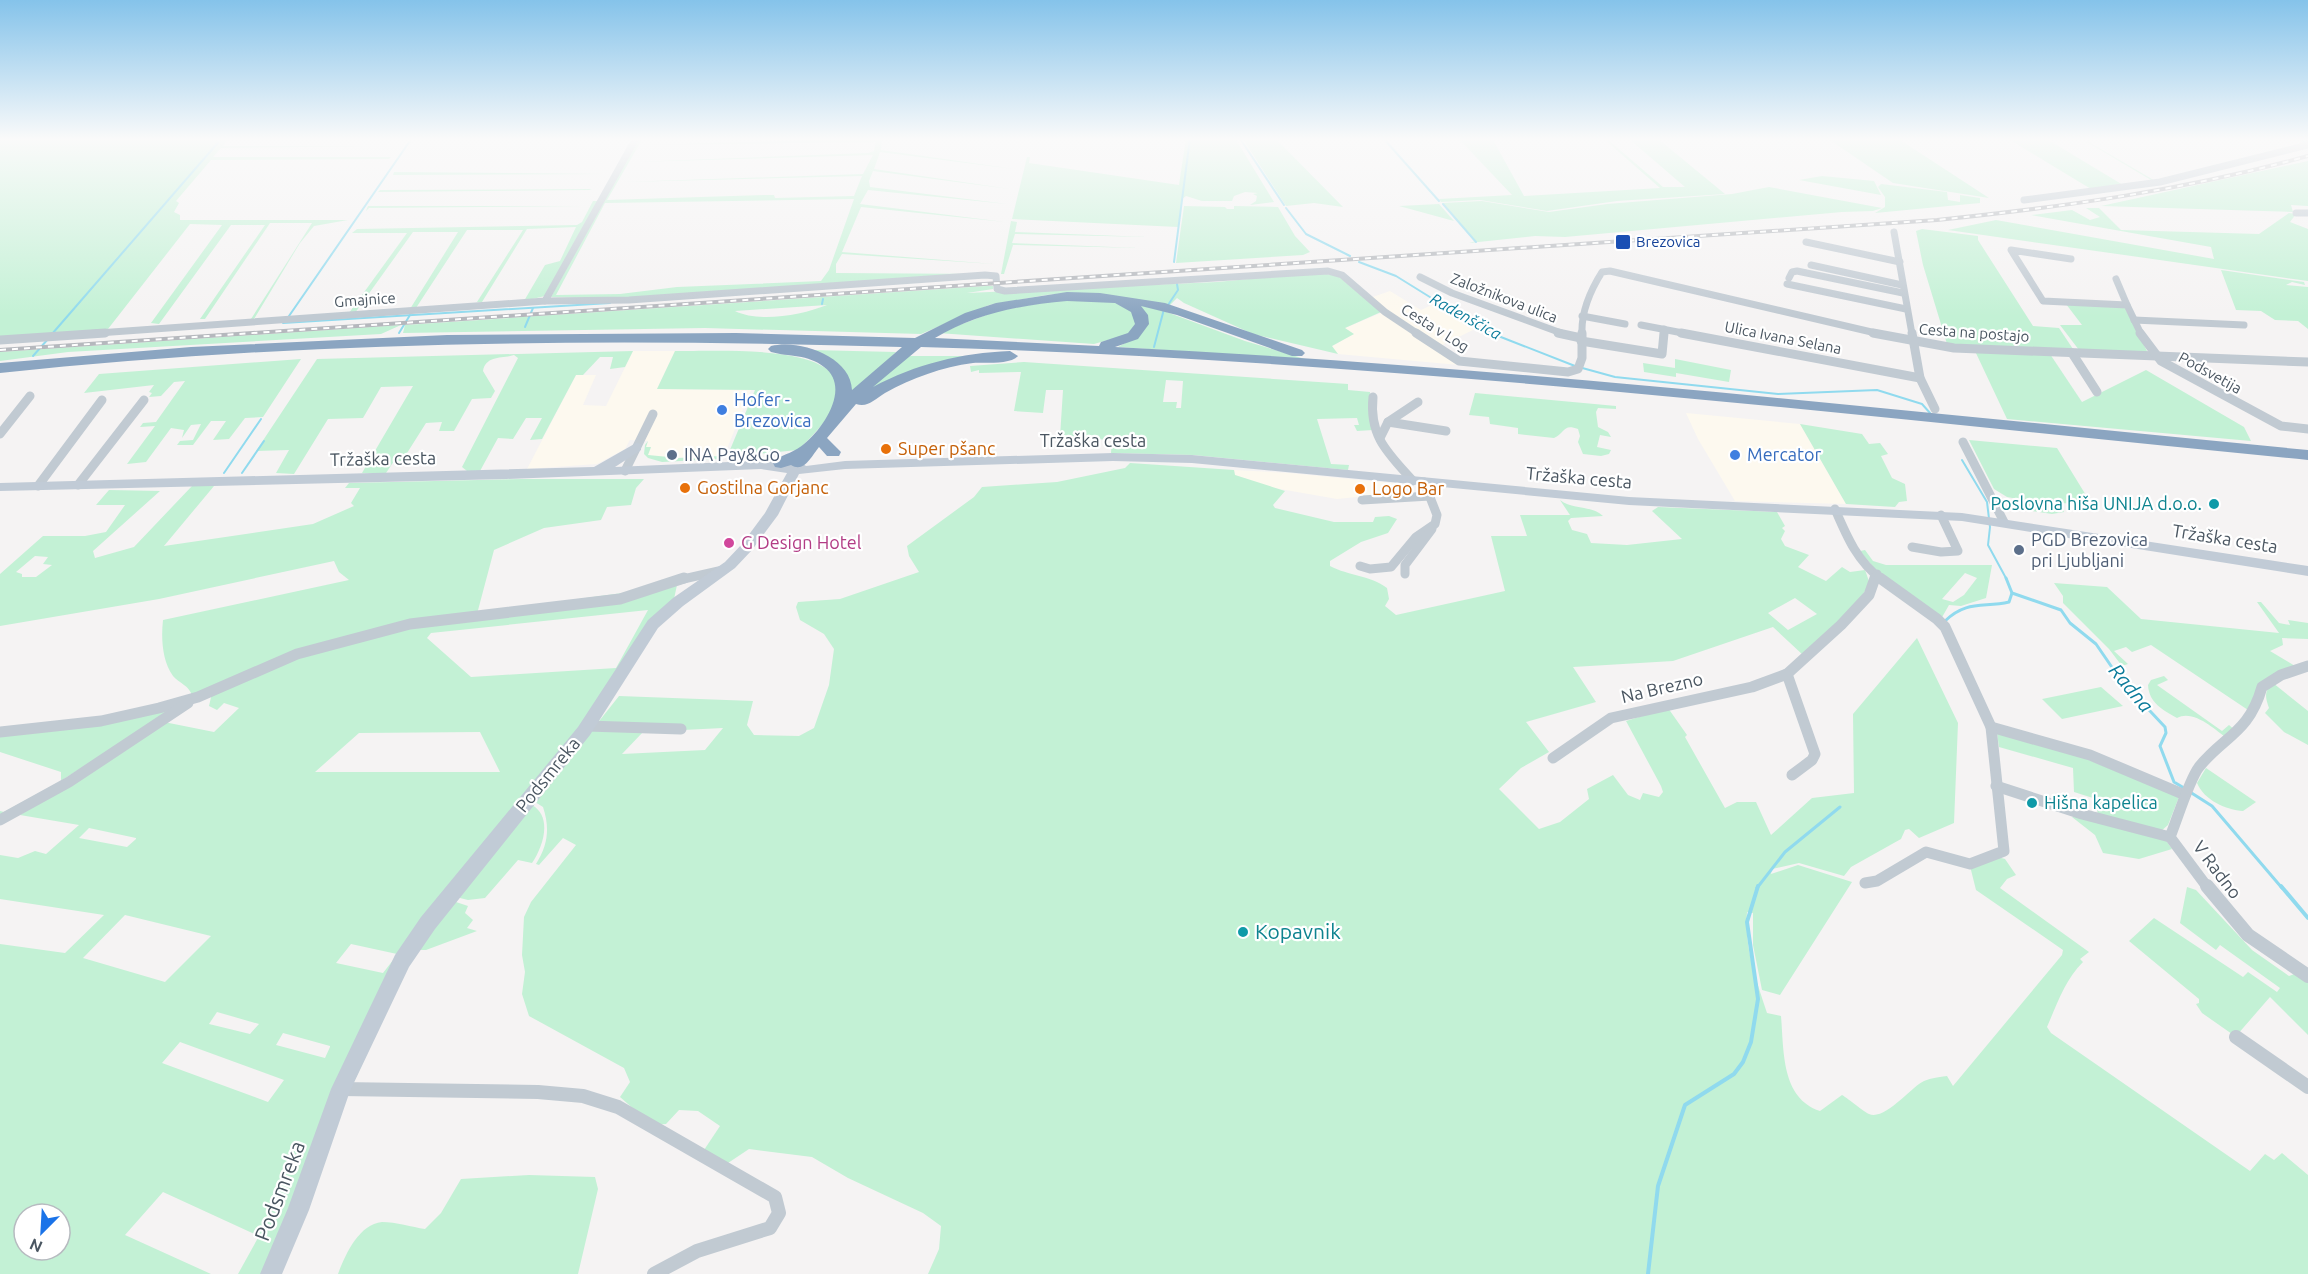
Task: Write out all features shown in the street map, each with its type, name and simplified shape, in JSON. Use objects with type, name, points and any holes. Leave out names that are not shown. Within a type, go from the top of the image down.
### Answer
[{"type":"highway","points":[[795,463],[832,426],[867,398],[918,372],[980,358],[1109,345],[1138,332],[1143,320],[1137,309],[1122,301],[1101,297]]},
{"type":"highway","points":[[832,426],[882,370],[912,346],[947,325],[982,311],[1023,301],[1101,297],[1134,300],[1167,307],[1267,345],[1301,354],[1397,370]]},
{"type":"highway","points":[[0,368],[200,351],[473,339],[761,338],[1397,370],[2308,455]]},
{"type":"highway","points":[[0,375],[155,361],[347,350],[507,345],[726,345],[1053,351],[1400,377],[2308,462]]},
{"type":"highway","points":[[726,345],[812,354],[832,364],[841,374],[845,388],[843,400],[832,426],[829,447],[795,463]]},
{"type":"main road","points":[[829,447],[874,464]]},
{"type":"main road","points":[[580,472],[615,463],[635,450],[647,464],[676,469]]},
{"type":"main road","name":"Tržaška cesta","points":[[0,487],[625,471],[795,463],[845,465],[1113,457],[1170,459],[1629,501],[1941,515],[1995,521],[2308,571]]},
{"type":"main road","name":"Podsmreka","points":[[271,1274],[298,1210],[341,1089],[384,995],[421,932],[587,726],[645,635],[682,599],[724,570],[753,540],[786,488],[793,484],[795,463]]},
{"type":"street","points":[[545,301],[603,197]]},
{"type":"street","points":[[2024,200],[2043,197]]},
{"type":"street","points":[[2296,213],[2308,213]]},
{"type":"street","points":[[1894,231],[1902,289],[1920,378],[1935,409]]},
{"type":"street","points":[[1806,242],[1900,262]]},
{"type":"street","points":[[2071,259],[2011,250],[2043,301],[2127,305]]},
{"type":"street","points":[[1811,265],[1902,289]]},
{"type":"street","name":"Gmajnice","points":[[0,340],[545,301],[629,300],[985,275],[996,276],[996,289],[1005,291],[1328,271]]},
{"type":"street","name":"Cesta v Log","points":[[1328,271],[1342,275],[1385,312],[1459,361],[1568,372],[1580,368],[1581,339]]},
{"type":"street","name":"Založnikova ulica","points":[[1581,339],[1582,316],[1594,285],[1602,272],[1610,271]]},
{"type":"street","name":"Cesta na postajo","points":[[1610,271],[1914,342],[1954,348],[2308,362]]},
{"type":"street","points":[[1902,289],[1803,272],[1792,272],[1788,281],[1906,309]]},
{"type":"street","name":"Založnikova ulica","points":[[1420,277],[1452,293],[1564,336],[1662,354],[1664,329]]},
{"type":"street","name":"Podsvetija","points":[[2116,279],[2144,341],[2156,356],[2281,426],[2308,429]]},
{"type":"street","points":[[1582,316],[1625,324]]},
{"type":"street","points":[[2134,320],[2244,325]]},
{"type":"street","name":"Ulica Ivana Selana","points":[[1641,325],[1920,378]]},
{"type":"street","points":[[2072,353],[2097,392]]},
{"type":"street","points":[[2295,362],[2308,372]]},
{"type":"street","points":[[0,434],[30,396]]},
{"type":"street","points":[[1373,397],[1371,417],[1389,457],[1419,481],[1430,496],[1437,515],[1435,524],[1405,565],[1405,574]]},
{"type":"street","points":[[38,486],[102,400]]},
{"type":"street","points":[[78,485],[144,400]]},
{"type":"street","points":[[1380,438],[1388,422],[1418,402]]},
{"type":"street","points":[[625,471],[653,414]]},
{"type":"street","points":[[1388,422],[1446,431]]},
{"type":"street","points":[[1963,442],[1995,521]]},
{"type":"street","points":[[1362,500],[1379,497],[1430,496]]},
{"type":"street","points":[[1835,509],[1851,546],[1865,567],[1945,627],[1991,727],[2004,851],[1970,864],[1926,852],[1876,881],[1865,883]]},
{"type":"street","points":[[1912,547],[1941,552],[1958,551],[1941,515]]},
{"type":"street","points":[[1360,566],[1370,569],[1391,567],[1416,537],[1435,524]]},
{"type":"street","points":[[0,732],[101,721],[198,697],[297,654],[410,624],[620,599],[680,579],[724,570]]},
{"type":"street","name":"Na Brezno","points":[[1553,758],[1611,718],[1752,687],[1787,674],[1841,625],[1869,595],[1877,574]]},
{"type":"street","points":[[680,579],[682,599]]},
{"type":"street","name":"V Radno","points":[[2308,666],[2281,675],[2262,687],[2259,698],[2240,731],[2198,768],[2170,837],[2220,904],[2248,935],[2308,976]]},
{"type":"street","points":[[1787,674],[1815,754],[1812,760],[1792,774]]},
{"type":"street","points":[[0,820],[69,782],[198,697]]},
{"type":"street","points":[[587,726],[681,729]]},
{"type":"street","points":[[1991,727],[2055,742],[2112,760],[2189,791]]},
{"type":"street","points":[[1996,786],[2036,801],[2119,826],[2170,837]]},
{"type":"street","points":[[2236,1037],[2308,1087]]},
{"type":"street","points":[[341,1089],[538,1092],[583,1096],[618,1107],[775,1197],[779,1213],[770,1228],[697,1251],[654,1274]]},
{"type":"shaded area","points":[[1390,291],[1421,310],[1436,303],[1477,328],[1436,348],[1459,365],[1338,354],[1331,347],[1353,334],[1345,328],[1381,313],[1367,299]]},
{"type":"shaded area","points":[[633,351],[675,351],[657,389],[751,390],[724,456],[661,458],[647,455],[651,448],[646,447],[648,441],[630,440],[625,449],[597,464],[527,469],[576,375],[596,375],[583,405],[606,406]]},
{"type":"shaded area","points":[[1686,413],[1800,424],[1846,504],[1735,501],[1698,439]]},
{"type":"shaded area","points":[[1234,470],[1400,484],[1395,493],[1337,499],[1269,487],[1235,475]]},
{"type":"green space","points":[[0,197],[179,197],[174,212],[180,215],[180,220],[348,220],[314,226],[300,243],[254,319],[251,319],[312,223],[270,223],[205,319],[200,319],[265,225],[231,225],[159,324],[151,323],[222,225],[190,224],[108,329],[0,338]]},
{"type":"green space","points":[[605,197],[608,197],[607,200],[864,197],[860,204],[1005,222],[861,207],[842,252],[994,264],[842,254],[836,264],[836,273],[988,274],[640,299],[551,297]],"holes":[[[854,199],[829,270],[821,281],[677,287],[620,294],[556,295],[605,203]]]},
{"type":"green space","points":[[942,197],[954,197],[1007,204]]},
{"type":"green space","points":[[1017,197],[1184,197],[1178,227],[1012,219]]},
{"type":"green space","points":[[1191,197],[1233,197],[1232,201],[1202,201]]},
{"type":"green space","points":[[1257,197],[1271,197],[1274,202],[1250,205],[1256,201]]},
{"type":"green space","points":[[1281,197],[1334,197],[1343,207],[1314,203],[1286,206]]},
{"type":"green space","points":[[1672,197],[1617,201],[1547,211],[1480,200],[1441,202],[1439,199]]},
{"type":"green space","points":[[1689,197],[1825,197],[1882,208],[1873,211],[1469,243],[1476,241],[1442,203],[1482,201],[1549,212],[1607,204]]},
{"type":"green space","points":[[1885,197],[1948,197],[1948,200],[1960,202],[1960,197],[1980,198],[1980,203],[1875,213],[1885,207]]},
{"type":"green space","points":[[2140,197],[2308,197],[2308,206],[2291,205],[2293,212],[2101,206]]},
{"type":"green space","points":[[593,201],[599,201],[545,296],[524,301],[545,265],[560,261],[576,227],[527,229],[482,302],[477,302],[523,230],[467,230],[416,308],[410,309],[458,232],[413,232],[355,313],[349,313],[407,233],[352,233],[357,229],[577,225],[582,222]]},
{"type":"green space","points":[[1439,204],[1454,221],[1399,206]]},
{"type":"green space","points":[[368,206],[583,206],[369,208],[366,211]]},
{"type":"green space","points":[[1184,206],[1225,207],[1227,209],[1234,209],[1234,206],[1278,207],[1295,236],[1310,252],[1303,255],[1176,263]]},
{"type":"green space","points":[[2086,208],[2099,208],[2121,230],[2259,234],[2289,213],[2296,214],[2290,222],[2308,229],[2308,281],[1948,230],[1996,220],[2214,259],[2211,247],[2031,215],[2072,210],[2090,220],[2100,217]]},
{"type":"green space","points":[[1011,221],[1017,222],[1015,232],[1148,237],[1015,234],[1012,243],[1139,248],[1013,245],[1004,274],[1001,274]]},
{"type":"green space","points":[[1922,229],[1978,236],[1978,240],[2033,326],[2059,328],[2073,349],[1947,344],[1923,265],[1916,231]]},
{"type":"green space","points":[[2221,270],[2304,282],[2305,285],[2292,282],[2286,285],[2308,287],[2308,329],[2298,321],[2275,320],[2261,311],[2236,310]]},
{"type":"green space","points":[[1311,273],[1337,275],[1381,312],[1345,328],[1354,334],[1332,346],[1338,354],[1253,334],[1177,298],[1170,305],[1066,293],[989,305],[921,334],[705,328],[403,333],[405,325],[986,286],[993,286],[993,289],[967,293],[1217,282]],"holes":[[[827,305],[817,309],[768,317],[756,317],[735,311]]]},
{"type":"green space","points":[[1064,299],[1112,301],[1130,308],[1138,321],[1129,334],[1094,344],[938,333],[997,311]]},
{"type":"green space","points":[[2066,304],[2124,306],[2148,353],[2079,350],[2060,325],[2082,325]]},
{"type":"green space","points":[[1135,305],[1153,307],[1245,341],[1305,359],[1118,347],[1136,337]]},
{"type":"green space","points":[[401,325],[381,334],[68,352],[0,361],[0,352]]},
{"type":"green space","points":[[811,350],[896,352],[848,399],[844,372],[829,358]]},
{"type":"green space","points":[[633,351],[625,367],[610,369],[613,357],[600,357],[583,375],[576,375],[542,439],[530,440],[542,418],[526,418],[513,439],[498,438],[480,471],[467,471],[462,467],[518,358],[514,355],[495,358],[487,362],[483,371],[495,391],[491,398],[472,399],[454,431],[439,431],[442,422],[426,423],[402,461],[394,461],[386,473],[362,473],[413,386],[381,387],[363,418],[328,419],[294,474],[276,473],[289,450],[256,451],[317,359]]},
{"type":"green space","points":[[675,351],[774,353],[806,359],[829,370],[838,388],[829,414],[798,450],[727,457],[755,390],[657,389]]},
{"type":"green space","points":[[1975,351],[2050,354],[2082,402],[2146,370],[2244,427],[2251,441],[2007,419]]},
{"type":"green space","points":[[904,356],[969,356],[863,395]]},
{"type":"green space","points":[[301,359],[263,417],[245,418],[229,439],[213,440],[226,421],[211,421],[193,445],[177,445],[180,441],[193,440],[201,424],[191,425],[182,438],[184,430],[171,428],[146,462],[127,464],[155,426],[140,427],[143,423],[156,422],[185,381],[174,382],[161,396],[149,397],[152,393],[149,392],[154,385],[84,393],[99,374]]},
{"type":"green space","points":[[1675,359],[1731,370],[1729,382],[1676,373],[1676,377],[1644,372],[1643,363],[1675,368]]},
{"type":"green space","points":[[1024,362],[1348,384],[1348,390],[1370,392],[1373,430],[1357,431],[1354,425],[1359,425],[1357,418],[1317,419],[1331,464],[1349,465],[1348,470],[1193,455],[1111,453],[1112,440],[1060,437],[1063,390],[1046,390],[1043,413],[1014,411],[1021,372],[979,373],[979,370],[971,372],[970,366]],"holes":[[[1166,380],[1183,381],[1181,408],[1176,408],[1177,402],[1163,402]]]},
{"type":"green space","points":[[1475,393],[1616,406],[1616,409],[1598,408],[1596,412],[1598,427],[1608,432],[1611,437],[1600,435],[1597,447],[1611,450],[1609,454],[1601,456],[1583,454],[1578,442],[1580,436],[1578,429],[1573,427],[1567,428],[1554,438],[1518,434],[1518,428],[1490,424],[1489,417],[1469,415]]},
{"type":"green space","points":[[1800,424],[1862,434],[1869,444],[1880,443],[1888,454],[1881,456],[1892,478],[1905,484],[1907,501],[1899,502],[1895,507],[1846,504]]},
{"type":"green space","points":[[1969,440],[2057,448],[2092,505],[2061,503],[2064,512],[2052,514],[2020,509],[2025,506],[2023,500],[2007,497],[1994,489]]},
{"type":"green space","points":[[648,441],[646,447],[651,447],[648,455],[679,458],[721,456],[719,459],[662,462],[648,458],[644,454],[645,445]]},
{"type":"green space","points":[[1130,463],[1234,470],[1235,475],[1285,491],[1273,505],[1275,508],[1334,522],[1373,522],[1375,517],[1389,516],[1397,519],[1388,533],[1361,542],[1330,561],[1330,566],[1374,580],[1387,588],[1389,599],[1385,606],[1396,615],[1505,591],[1491,536],[1527,536],[1520,515],[1570,515],[1560,500],[1593,510],[1603,516],[1571,518],[1568,521],[1572,530],[1587,534],[1591,543],[1627,545],[1682,539],[1652,511],[1658,507],[1777,512],[1785,526],[1782,528],[1785,531],[1781,539],[1785,546],[1809,555],[1798,567],[1826,581],[1842,567],[1850,572],[1865,570],[1870,584],[1853,608],[1803,655],[1773,627],[1673,661],[1573,667],[1596,702],[1526,722],[1549,752],[1521,768],[1499,789],[1539,829],[1560,822],[1589,799],[1587,789],[1613,775],[1628,795],[1640,800],[1643,793],[1659,797],[1663,792],[1661,786],[1626,721],[1668,708],[1687,735],[1685,737],[1725,808],[1737,802],[1756,802],[1771,835],[1812,798],[1854,793],[1853,714],[1917,638],[1958,723],[1954,823],[1919,838],[1909,829],[1905,830],[1901,839],[1851,867],[1844,876],[1799,863],[1772,869],[1771,874],[1798,865],[1852,882],[1780,995],[1762,990],[1753,945],[1753,913],[1747,912],[1747,938],[1755,976],[1767,1013],[1781,1016],[1784,1058],[1791,1084],[1798,1096],[1807,1105],[1820,1111],[1842,1095],[1867,1113],[1875,1115],[1890,1108],[1927,1080],[1947,1076],[1953,1086],[2062,955],[2063,950],[1976,890],[1970,866],[1998,857],[2005,859],[2016,875],[2007,879],[2000,888],[2089,952],[2080,959],[2083,962],[2062,993],[2047,1027],[2051,1033],[2250,1171],[2265,1154],[2274,1160],[2282,1153],[2308,1175],[2308,1274],[928,1274],[939,1249],[941,1226],[923,1213],[848,1178],[812,1157],[749,1149],[728,1163],[704,1150],[720,1126],[698,1111],[679,1110],[666,1124],[652,1125],[620,1097],[630,1082],[624,1068],[529,1016],[522,994],[525,972],[522,955],[524,917],[531,902],[576,845],[563,838],[539,865],[536,864],[545,843],[547,822],[543,807],[535,802],[619,696],[753,701],[747,725],[754,735],[799,736],[814,728],[829,685],[834,649],[824,634],[800,620],[796,607],[798,602],[840,599],[919,572],[909,556],[907,546],[974,497],[982,487],[1057,482],[1125,468]],"holes":[[[1795,598],[1817,614],[1788,630],[1768,613]],[[723,728],[705,750],[622,754],[643,732]]]},
{"type":"green space","points":[[644,479],[636,488],[631,505],[607,507],[601,520],[544,528],[494,550],[477,614],[340,640],[192,696],[187,687],[169,670],[162,642],[163,620],[349,580],[339,572],[334,561],[159,599],[0,626],[0,574],[43,536],[85,536],[106,532],[125,505],[96,505],[109,490],[160,491],[93,551],[95,558],[134,547],[192,486],[214,486],[164,546],[313,524],[354,506],[351,503],[360,488],[345,488],[349,483]],"holes":[[[35,556],[48,557],[43,564],[52,565],[36,577],[22,577],[22,574],[16,572]]]},
{"type":"green space","points":[[1865,550],[1873,561],[1886,565],[1992,565],[1986,598],[1961,606],[1949,605],[1941,619],[1875,569],[1860,551]],"holes":[[[1965,573],[1977,578],[1964,595],[1953,602],[1942,599]]]},
{"type":"green space","points":[[2054,583],[2107,587],[2141,619],[2279,633],[2257,602],[2261,602],[2279,623],[2290,625],[2288,620],[2308,623],[2308,639],[2282,638],[2283,645],[2270,651],[2295,666],[2278,672],[2248,710],[2151,645],[2132,652],[2126,647],[2114,651],[2128,664],[2122,666],[2109,649],[2063,603],[2063,596]]},
{"type":"green space","points":[[677,585],[674,599],[592,711],[438,902],[264,1274],[238,1274],[259,1236],[163,1192],[125,1235],[211,1274],[0,1274],[0,944],[65,953],[104,915],[0,899],[0,855],[18,858],[35,851],[46,854],[79,825],[20,815],[164,722],[214,732],[239,708],[224,703],[217,710],[209,706],[212,693],[267,669],[323,649],[381,634],[499,611]],"holes":[[[648,610],[616,668],[471,677],[427,638],[431,633]],[[480,732],[500,772],[315,772],[359,733]],[[89,828],[136,839],[127,847],[79,838]],[[125,915],[211,936],[165,982],[83,958]],[[351,944],[397,954],[383,973],[336,963]],[[217,1012],[259,1024],[250,1034],[209,1024]],[[283,1033],[330,1046],[325,1058],[276,1045]],[[180,1042],[284,1080],[268,1102],[162,1063]]]},
{"type":"green space","points":[[2164,676],[2168,680],[2157,685],[2222,731],[2229,725],[2236,731],[2228,739],[2197,718],[2184,716],[2177,718],[2162,709],[2151,697],[2148,685],[2151,680]]},
{"type":"green space","points":[[2273,683],[2308,711],[2308,745],[2284,732],[2265,713],[2269,708],[2267,692]]},
{"type":"green space","points":[[2101,687],[2123,706],[2062,719],[2042,699]]},
{"type":"green space","points":[[180,706],[61,781],[61,772],[0,752],[0,734]]},
{"type":"green space","points":[[1997,733],[2055,746],[2179,797],[2168,825],[2160,832],[2098,817],[2096,799],[2074,792],[2073,768],[1999,747]]},
{"type":"green space","points":[[2206,768],[2256,802],[2243,811],[2230,809],[2210,799],[2197,783]]},
{"type":"green space","points":[[57,783],[0,819],[0,811],[4,812]]},
{"type":"green space","points":[[532,805],[542,817],[544,832],[540,849],[532,863],[518,860],[485,898],[468,900],[456,897]]},
{"type":"green space","points":[[2079,816],[2165,839],[2172,849],[2139,859],[2103,853],[2095,835],[2072,817]]},
{"type":"green space","points":[[2187,887],[2196,890],[2252,950],[2289,976],[2297,973],[2308,979],[2308,1035],[2270,997],[2237,1035],[2232,1034],[2202,1013],[2196,1004],[2199,1003],[2199,999],[2129,941],[2154,918],[2243,977],[2248,972],[2277,992],[2280,988],[2220,945],[2216,950],[2180,923]]},
{"type":"green space","points":[[453,901],[468,906],[465,913],[473,920],[467,928],[477,931],[426,950],[416,950]]},
{"type":"green space","points":[[529,1175],[595,1177],[598,1189],[578,1274],[338,1274],[354,1242],[366,1228],[387,1222],[425,1229],[441,1213],[461,1179]]},
{"type":"waterway","points":[[52,334],[170,197]]},
{"type":"waterway","points":[[289,316],[371,197]]},
{"type":"waterway","points":[[1174,262],[1182,197]]},
{"type":"waterway","name":"Radenščica","points":[[1279,197],[1284,205]]},
{"type":"waterway","points":[[1436,197],[1439,201]]},
{"type":"waterway","points":[[1443,204],[1476,242]]},
{"type":"waterway","name":"Radenščica","points":[[1286,208],[1306,234],[1350,256]]},
{"type":"waterway","points":[[1359,262],[1396,276],[1483,330],[1575,366],[1615,377],[1778,394],[1877,390],[1922,404],[1930,413]]},
{"type":"waterway","points":[[1168,305],[1178,290],[1177,284]]},
{"type":"waterway","points":[[822,304],[823,299]]},
{"type":"waterway","points":[[410,315],[610,303]]},
{"type":"waterway","points":[[525,327],[533,308]]},
{"type":"waterway","points":[[1154,347],[1164,309]]},
{"type":"waterway","points":[[283,323],[410,315]]},
{"type":"waterway","points":[[399,333],[410,315]]},
{"type":"waterway","points":[[33,356],[48,339]]},
{"type":"waterway","points":[[224,473],[261,419]]},
{"type":"waterway","points":[[242,473],[264,441]]},
{"type":"waterway","name":"Radna","points":[[1962,460],[1987,502],[1990,527],[1988,545],[2006,579]]},
{"type":"waterway","name":"Radna","points":[[2006,579],[2012,593]]},
{"type":"waterway","points":[[1945,621],[1953,614],[1968,607],[2009,602],[2012,593]]},
{"type":"waterway","name":"Radna","points":[[2012,593],[2061,610],[2070,623],[2096,644],[2120,679],[2165,727],[2166,733],[2160,746],[2174,782],[2184,788]]},
{"type":"waterway","name":"Radna","points":[[2190,792],[2212,806],[2282,888]]},
{"type":"waterway","points":[[1758,887],[1785,852],[1840,807]]},
{"type":"waterway","name":"Radna","points":[[2281,886],[2308,918]]},
{"type":"waterway","points":[[1648,1274],[1658,1186],[1685,1105],[1734,1074],[1743,1062],[1751,1042],[1758,999],[1747,922],[1758,887]]},
{"type":"railway","points":[[0,350],[1937,220],[2114,197]]},
{"type":"place","name":"Brezovica","points":[[1623,242]]},
{"type":"place","name":"Hofer - Brezovica","points":[[722,410]]},
{"type":"place","name":"Super pšanc","points":[[886,449]]},
{"type":"place","name":"INA Pay&Go","points":[[672,455]]},
{"type":"place","name":"Mercator","points":[[1735,455]]},
{"type":"place","name":"Gostilna Gorjanc","points":[[685,488]]},
{"type":"place","name":"Logo Bar","points":[[1360,489]]},
{"type":"place","name":"Poslovna hiša UNIJA d.o.o.","points":[[2214,504]]},
{"type":"place","name":"G Design Hotel","points":[[729,543]]},
{"type":"place","name":"PGD Brezovica pri Ljubljani","points":[[2019,550]]},
{"type":"place","name":"Hišna kapelica","points":[[2032,803]]},
{"type":"place","name":"Kopavnik","points":[[1243,932]]}]
